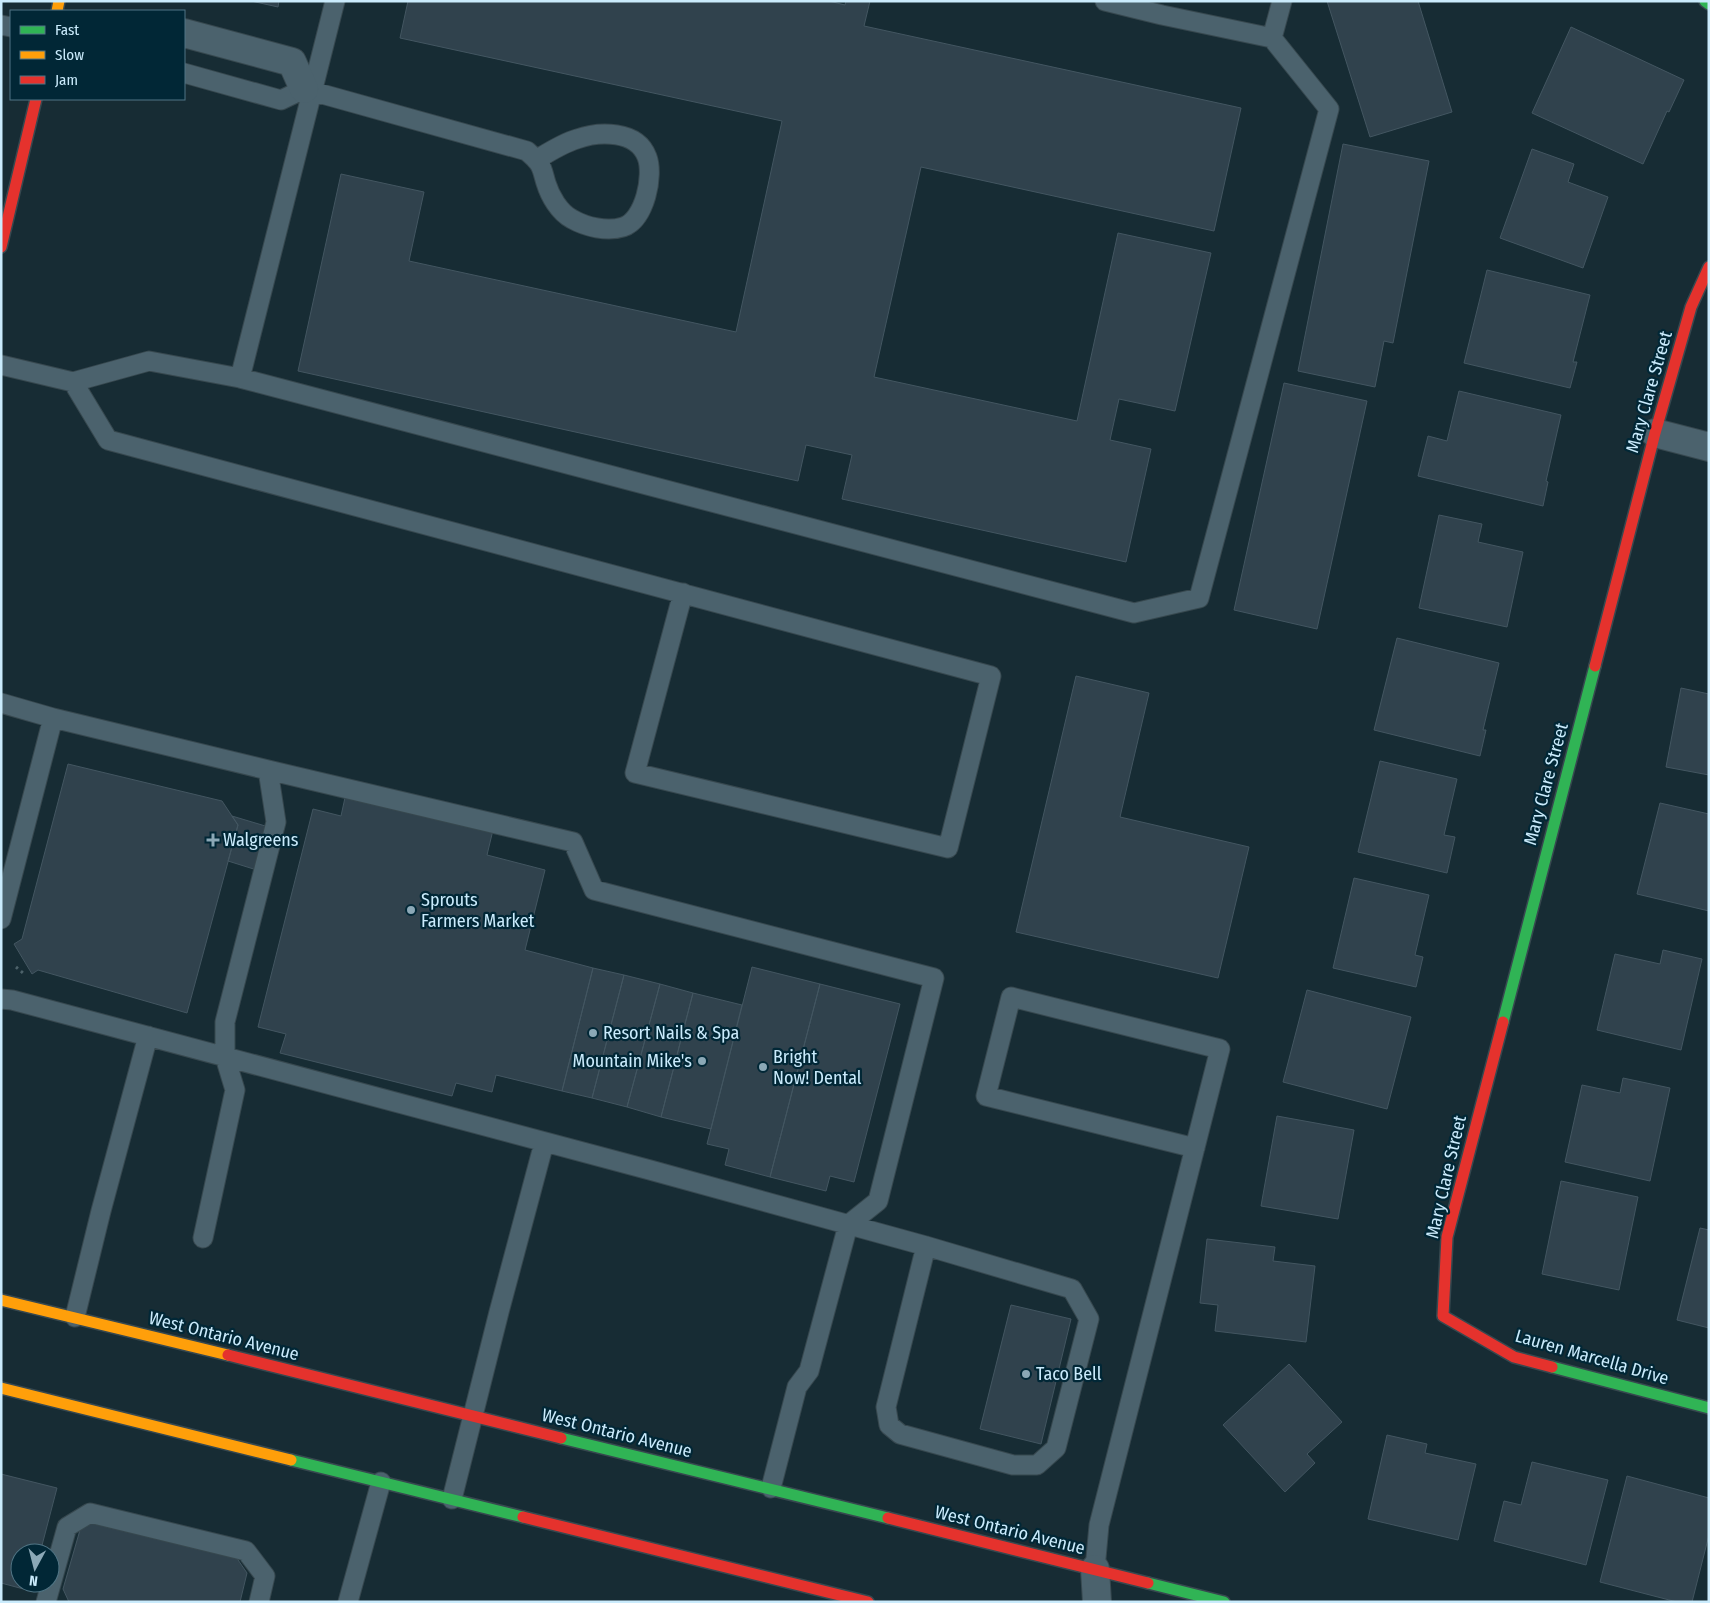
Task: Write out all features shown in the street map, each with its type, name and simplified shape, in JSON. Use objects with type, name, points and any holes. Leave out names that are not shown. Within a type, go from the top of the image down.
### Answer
[{"type":"main road","points":[[1705,1],[1709,4]]},
{"type":"main road","points":[[1,247],[36,100]]},
{"type":"main road","name":"Mary Clare Street","points":[[1443,1316],[1447,1237],[1655,433],[1692,307],[1709,267]]},
{"type":"main road","name":"West Ontario Avenue","points":[[1,1300],[76,1316],[1224,1602]]},
{"type":"main road","name":"Lauren Marcella Drive","points":[[1443,1316],[1514,1357],[1709,1408]]},
{"type":"main road","points":[[1,1388],[868,1602]]},
{"type":"street","points":[[185,33],[292,62],[308,90]]},
{"type":"street","points":[[1655,433],[1709,447]]},
{"type":"street","points":[[1095,1569],[1097,1602]]},
{"type":"lane","points":[[240,378],[308,90],[335,1]]},
{"type":"lane","points":[[1,365],[73,382],[149,361],[240,378],[1134,614],[1199,598],[1329,109],[1272,38],[1162,16],[1105,1]]},
{"type":"lane","points":[[1272,38],[1282,1]]},
{"type":"lane","points":[[185,73],[280,100],[308,90],[527,151],[542,167],[546,183],[557,206],[570,219],[588,226],[598,228],[624,227],[633,221],[640,211],[646,196],[650,170],[647,157],[641,147],[623,135],[606,134],[576,139],[536,160]]},
{"type":"lane","points":[[73,382],[108,440],[683,593],[991,676],[948,848],[635,773],[683,593]]},
{"type":"lane","points":[[1,703],[53,718],[573,842],[594,890],[934,978],[878,1201],[848,1225],[809,1371],[797,1387],[771,1488]]},
{"type":"lane","points":[[1,919],[53,718]]},
{"type":"lane","points":[[203,1238],[235,1090],[225,1057],[224,1022],[276,822],[268,770]]},
{"type":"lane","points":[[1095,1569],[1099,1526],[1195,1148],[1220,1049],[1011,996],[986,1096],[1195,1148]]},
{"type":"lane","points":[[1,999],[148,1036],[926,1246],[1072,1289],[1089,1319],[1056,1448],[1037,1465],[1014,1465],[900,1434],[889,1425],[886,1407],[926,1246]]},
{"type":"lane","points":[[76,1316],[103,1202],[148,1036]]},
{"type":"lane","points":[[452,1499],[544,1143]]},
{"type":"lane","points":[[348,1602],[382,1482]]},
{"type":"lane","points":[[46,1602],[67,1527],[90,1513],[246,1551],[265,1576],[259,1602]]},
{"type":"building","points":[[251,1],[279,1],[278,7]]},
{"type":"building","points":[[408,1],[829,1],[845,5],[846,1],[870,1],[864,26],[1241,108],[1214,231],[921,167],[874,377],[1077,421],[1118,233],[1211,253],[1175,411],[1119,399],[1110,440],[1151,449],[1126,562],[842,499],[852,455],[806,445],[798,481],[298,371],[341,174],[424,192],[409,261],[736,332],[782,121],[400,38]]},
{"type":"building","points":[[1327,1],[1418,1],[1452,112],[1370,137]]},
{"type":"building","points":[[1571,27],[1684,80],[1669,112],[1667,111],[1643,164],[1532,113]]},
{"type":"building","points":[[1343,144],[1429,161],[1393,343],[1384,341],[1375,387],[1298,371]]},
{"type":"building","points":[[1532,149],[1574,164],[1568,182],[1608,197],[1583,268],[1500,238]]},
{"type":"building","points":[[1487,270],[1590,295],[1573,362],[1577,362],[1570,388],[1464,363]]},
{"type":"building","points":[[1284,383],[1367,401],[1317,629],[1234,610]]},
{"type":"building","points":[[1459,391],[1561,415],[1546,481],[1548,482],[1543,506],[1418,476],[1428,436],[1447,441]]},
{"type":"building","points":[[1439,515],[1482,524],[1478,542],[1523,552],[1507,627],[1419,608]]},
{"type":"building","points":[[1397,638],[1499,663],[1483,730],[1486,730],[1480,756],[1374,730]]},
{"type":"building","points":[[1076,676],[1149,693],[1120,817],[1249,847],[1218,978],[1016,932]]},
{"type":"building","points":[[1681,688],[1709,694],[1709,775],[1666,767]]},
{"type":"building","points":[[1380,761],[1457,779],[1444,835],[1455,837],[1447,873],[1358,852]]},
{"type":"building","name":"Walgreens","points":[[68,764],[222,801],[238,825],[187,1013],[38,970],[32,974],[14,944],[22,939]]},
{"type":"building","name":"Sprouts Farmers Market","points":[[346,793],[493,830],[487,855],[545,870],[525,950],[593,968],[562,1091],[496,1075],[492,1092],[456,1083],[452,1096],[280,1053],[286,1034],[258,1027],[313,809],[341,816]]},
{"type":"building","points":[[1660,803],[1709,814],[1709,911],[1637,894]]},
{"type":"building","points":[[232,816],[272,828],[260,871],[228,861],[238,825]]},
{"type":"building","points":[[1354,878],[1429,895],[1415,955],[1423,957],[1416,987],[1333,968]]},
{"type":"building","points":[[1663,950],[1702,959],[1681,1050],[1597,1030],[1615,954],[1660,964]]},
{"type":"building","name":"Bright Now! Dental","points":[[752,967],[820,984],[770,1177],[725,1165],[729,1149],[707,1144]]},
{"type":"building","name":"Resort Nails & Spa","points":[[593,968],[624,975],[592,1098],[562,1091]]},
{"type":"building","points":[[624,975],[660,984],[627,1107],[592,1098]]},
{"type":"building","points":[[660,984],[693,993],[661,1117],[627,1107]]},
{"type":"building","points":[[820,984],[900,1004],[854,1182],[830,1176],[826,1191],[770,1177]]},
{"type":"building","points":[[1307,990],[1411,1017],[1387,1109],[1283,1082]]},
{"type":"building","name":"Mountain Mike's","points":[[693,993],[742,1005],[711,1129],[661,1117]]},
{"type":"building","points":[[1623,1078],[1670,1088],[1650,1181],[1565,1162],[1582,1085],[1620,1093]]},
{"type":"building","points":[[1277,1116],[1354,1130],[1338,1219],[1261,1206]]},
{"type":"building","points":[[1561,1181],[1638,1197],[1619,1290],[1542,1274]]},
{"type":"building","points":[[1700,1228],[1709,1230],[1709,1328],[1677,1320]]},
{"type":"building","points":[[1207,1239],[1275,1247],[1273,1261],[1315,1266],[1306,1342],[1215,1331],[1218,1305],[1200,1303]]},
{"type":"building","name":"Taco Bell","points":[[1011,1305],[1071,1319],[1041,1444],[980,1429]]},
{"type":"building","points":[[1289,1364],[1342,1422],[1307,1454],[1315,1463],[1285,1492],[1223,1425]]},
{"type":"building","points":[[1387,1435],[1427,1444],[1425,1453],[1476,1464],[1458,1540],[1368,1519]]},
{"type":"building","points":[[1532,1462],[1608,1480],[1586,1565],[1494,1541],[1504,1501],[1521,1505]]},
{"type":"building","points":[[1,1474],[57,1488],[43,1543],[10,1543],[10,1585],[1,1583]]},
{"type":"building","points":[[1627,1476],[1709,1498],[1709,1535],[1692,1602],[1677,1602],[1600,1582]]},
{"type":"building","points":[[92,1522],[236,1557],[247,1573],[240,1602],[69,1602],[63,1589],[80,1530]]},
{"type":"traffic: fast","points":[[1705,1],[1709,4]]},
{"type":"traffic: fast","points":[[1503,1022],[1595,666]]},
{"type":"traffic: fast","points":[[1552,1367],[1709,1408]]},
{"type":"traffic: fast","points":[[561,1438],[888,1518]]},
{"type":"traffic: fast","points":[[291,1460],[523,1517]]},
{"type":"traffic: fast","points":[[1148,1583],[1224,1602]]},
{"type":"traffic: slow","points":[[57,10],[59,1]]},
{"type":"traffic: slow","points":[[1,1300],[228,1355]]},
{"type":"traffic: slow","points":[[1,1388],[291,1460]]},
{"type":"traffic: jam","points":[[1,247],[36,100]]},
{"type":"traffic: jam","points":[[1595,666],[1655,433],[1691,307],[1709,267]]},
{"type":"traffic: jam","points":[[1503,1022],[1447,1237],[1443,1316],[1514,1357],[1552,1367]]},
{"type":"traffic: jam","points":[[228,1355],[561,1438]]},
{"type":"traffic: jam","points":[[523,1517],[868,1602]]},
{"type":"traffic: jam","points":[[888,1518],[1148,1583]]},
{"type":"place","name":"Walgreens","points":[[213,840]]},
{"type":"place","name":"Sprouts Farmers Market","points":[[411,910]]},
{"type":"place","name":"Resort Nails & Spa","points":[[593,1033]]},
{"type":"place","name":"Mountain Mike's","points":[[702,1061]]},
{"type":"place","name":"Bright Now! Dental","points":[[763,1067]]},
{"type":"place","name":"Taco Bell","points":[[1026,1374]]}]
